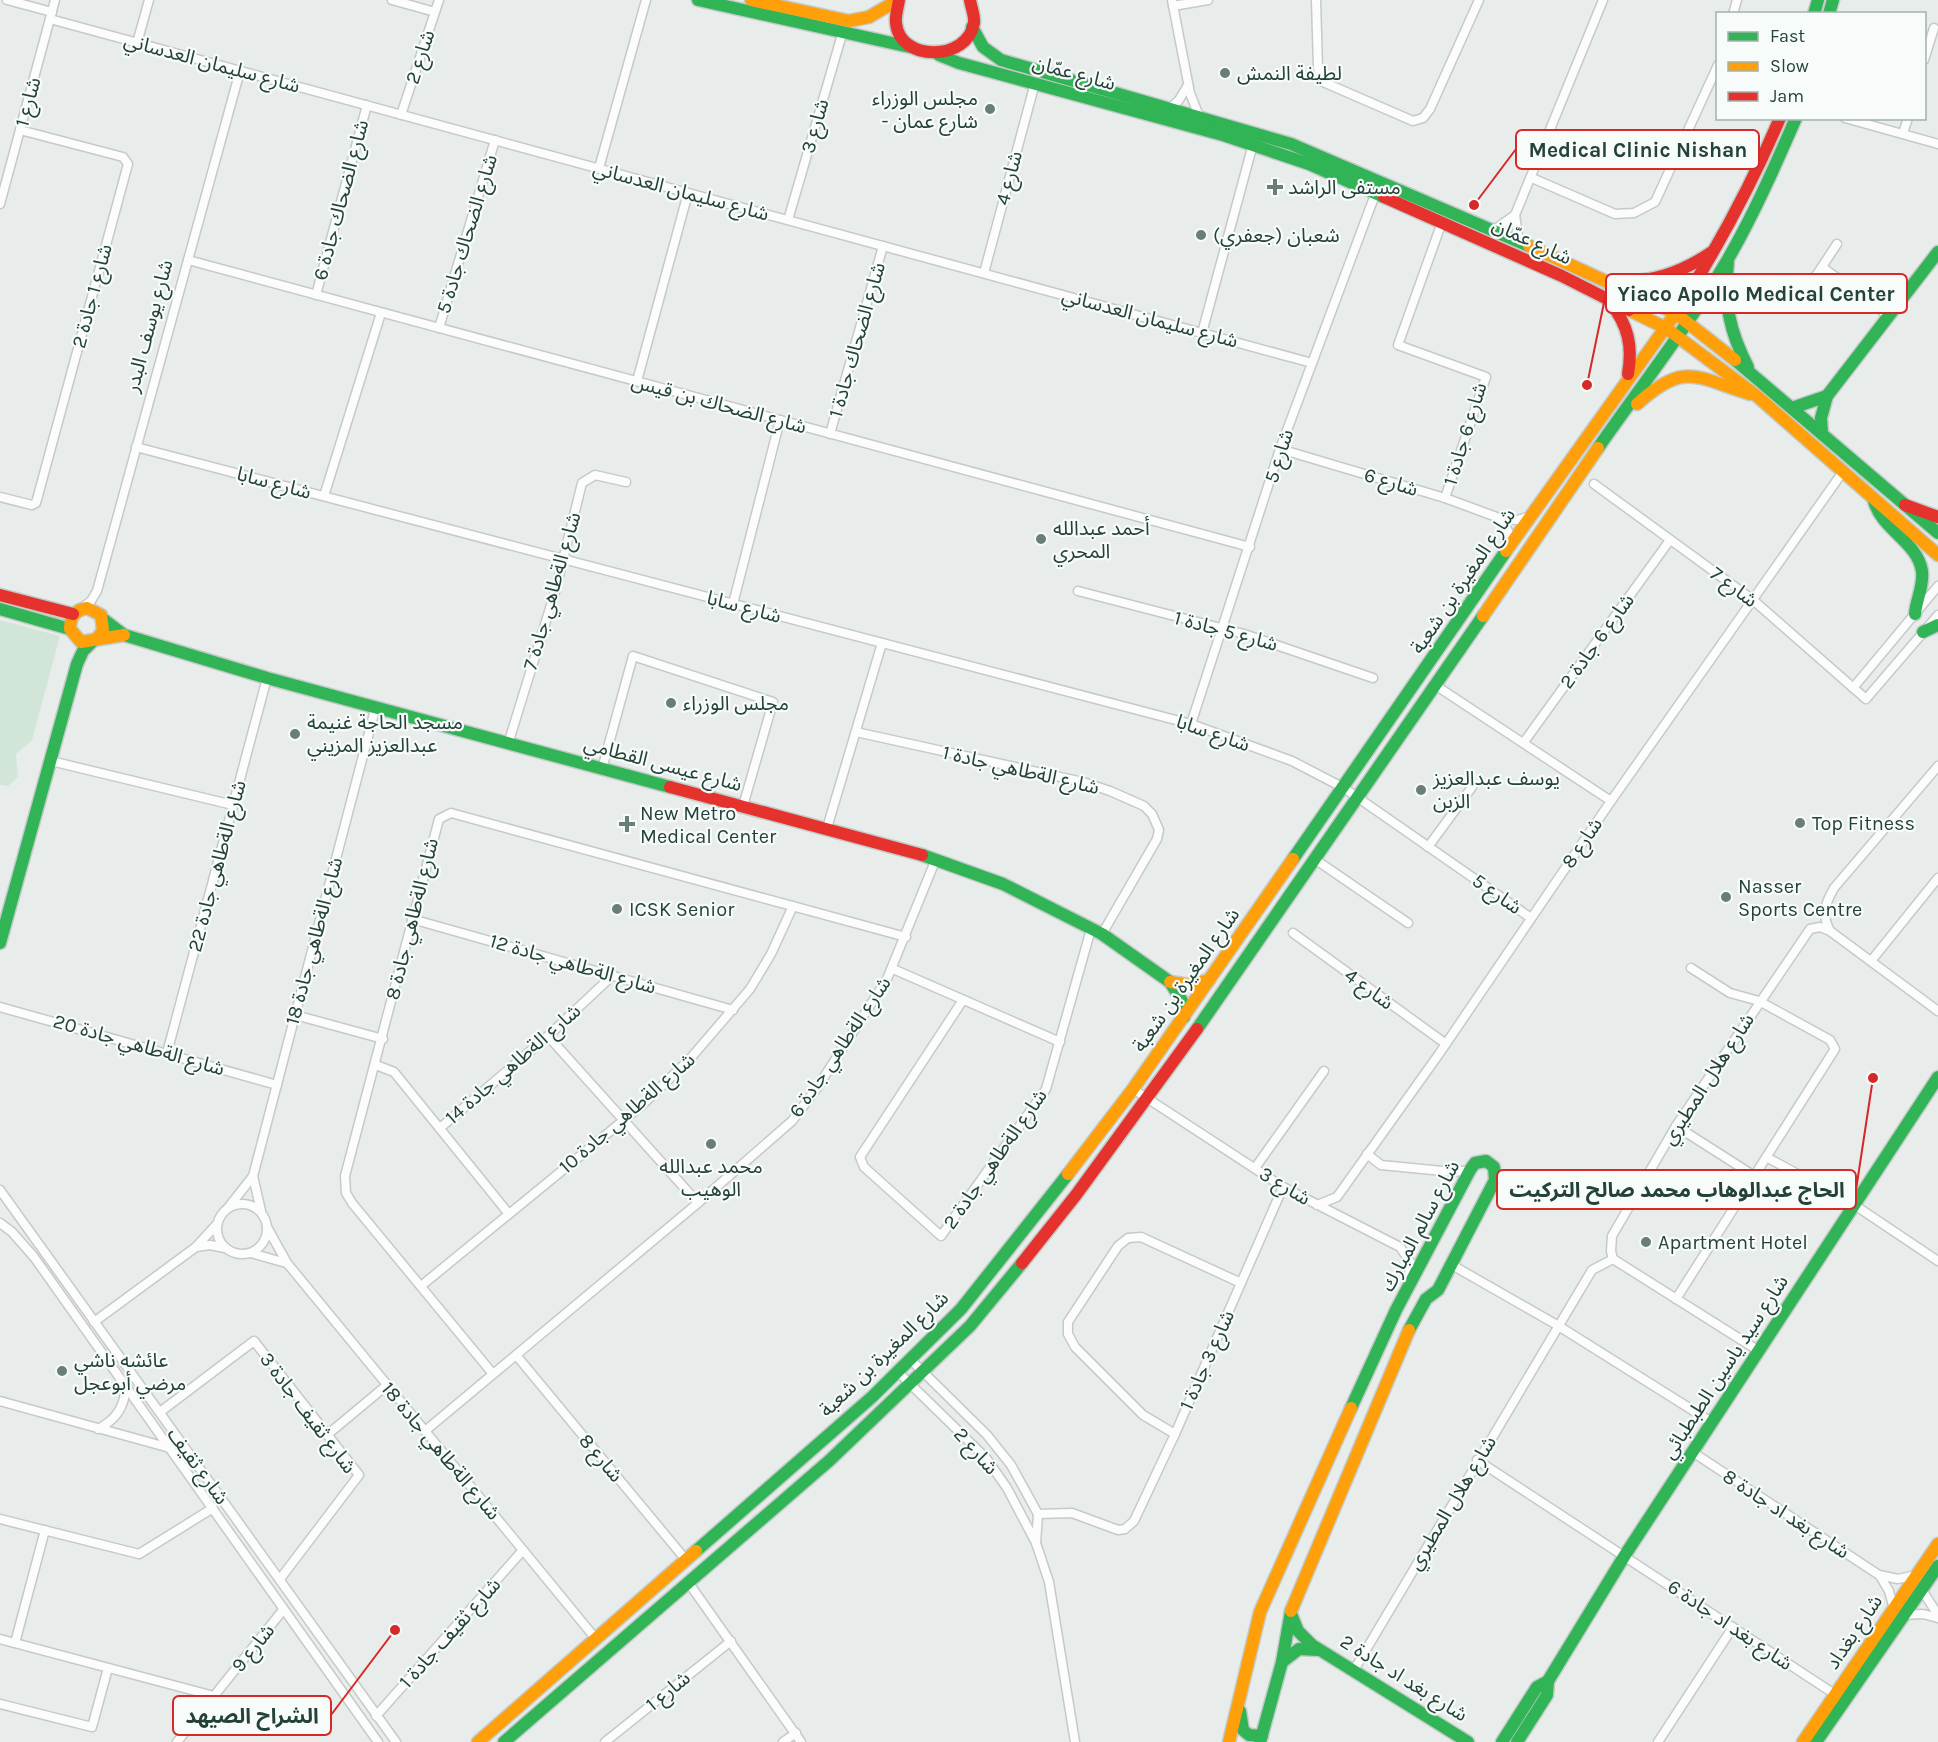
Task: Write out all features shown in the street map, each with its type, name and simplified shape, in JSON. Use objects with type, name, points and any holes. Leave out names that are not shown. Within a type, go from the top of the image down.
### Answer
[{"type":"main road","points":[[698,0],[910,46]]},
{"type":"main road","points":[[751,0],[849,21],[861,20],[878,14],[899,0]]},
{"type":"main road","points":[[899,0],[897,25],[910,46]]},
{"type":"main road","points":[[939,55],[956,49],[972,27],[974,12],[970,0]]},
{"type":"main road","name":"شارع عمّان","points":[[972,27],[983,47],[1001,60],[1291,144],[1494,230],[1674,314],[1792,408],[1938,533]]},
{"type":"main road","name":"شارع عمّان","points":[[910,46],[929,55],[939,55],[1254,144],[1376,192],[1666,327],[1757,396],[1938,555]]},
{"type":"main road","name":"شارع المغيرة بن شعبة","points":[[478,1742],[898,1372],[991,1273],[1133,1089],[1531,516],[1666,327],[1718,248],[1752,184],[1778,120]]},
{"type":"main road","name":"شارع المغيرة بن شعبة","points":[[504,1742],[830,1460],[970,1326],[1005,1285],[1076,1195],[1316,860],[1611,430],[1688,323],[1729,257],[1768,182],[1795,120]]},
{"type":"main road","points":[[1608,282],[1641,282],[1661,279],[1689,268],[1718,248]]},
{"type":"main road","points":[[1822,433],[1821,418],[1827,396],[1938,252]]},
{"type":"main road","points":[[1729,257],[1725,295],[1727,318],[1734,341],[1753,376]]},
{"type":"main road","points":[[1608,299],[1622,316],[1629,333],[1632,351],[1627,380]]},
{"type":"main road","points":[[1611,430],[1653,388],[1674,376],[1690,374],[1706,376],[1757,396]]},
{"type":"main road","points":[[1792,408],[1827,396]]},
{"type":"main road","points":[[1874,500],[1880,518],[1912,549],[1920,564],[1922,581],[1915,614]]},
{"type":"main road","points":[[1905,505],[1938,517]]},
{"type":"main road","points":[[0,595],[78,611],[92,609],[102,617],[103,630],[83,651],[78,664],[0,943]]},
{"type":"main road","points":[[0,609],[71,632],[81,642],[95,640]]},
{"type":"main road","points":[[78,611],[71,632],[78,664]]},
{"type":"main road","name":"شارع عيسى القطامي","points":[[102,617],[124,635],[267,678],[936,858],[1003,884],[1096,932],[1170,982],[1182,1001],[1184,1017]]},
{"type":"main road","points":[[1919,636],[1938,625]]},
{"type":"main road","name":"شارع عيسى القطامي","points":[[95,640],[124,635]]},
{"type":"main road","points":[[1170,982],[1190,986],[1210,979]]},
{"type":"main road","name":"شارع سيد ياسين الطبطبائي","points":[[1502,1742],[1534,1691],[1548,1681],[1625,1555],[1694,1453],[1853,1204],[1938,1077]]},
{"type":"main road","name":"شارع سالم المبارك","points":[[1229,1742],[1260,1612],[1274,1578],[1405,1293],[1470,1170],[1475,1163],[1486,1161],[1494,1167],[1496,1176],[1438,1290],[1426,1299],[1409,1330],[1290,1613],[1282,1662],[1261,1739]]},
{"type":"main road","name":"شارع بغداد","points":[[1816,1742],[1899,1612],[1917,1574],[1938,1544]]},
{"type":"main road","name":"شارع بغداد","points":[[1803,1742],[1899,1612],[1922,1590],[1938,1566]]},
{"type":"main road","name":"شارع بغد اد جادة 2","points":[[1290,1613],[1298,1631],[1321,1650],[1471,1741]]},
{"type":"main road","name":"شارع بغد اد جادة 2","points":[[1282,1662],[1299,1649],[1321,1650]]},
{"type":"main road","name":"شارع سيد ياسين الطبطبائي","points":[[1517,1742],[1547,1695],[1548,1681]]},
{"type":"main road","points":[[1239,1698],[1243,1730],[1261,1739]]},
{"type":"main road","points":[[1492,1742],[1502,1742]]},
{"type":"street","name":"شارع سليمان العدساني","points":[[8,0],[137,43],[1312,363]]},
{"type":"street","name":"شارع 1","points":[[0,204],[55,0]]},
{"type":"street","points":[[137,43],[149,0]]},
{"type":"street","points":[[392,0],[435,12]]},
{"type":"street","name":"شارع 2","points":[[401,115],[439,0]]},
{"type":"street","points":[[599,168],[646,0]]},
{"type":"street","points":[[1199,116],[1188,84],[1173,3],[1208,0]]},
{"type":"street","points":[[1316,0],[1318,68],[1323,82],[1413,121],[1424,118],[1430,109],[1479,0]]},
{"type":"street","points":[[1494,230],[1515,215],[1603,0]]},
{"type":"street","points":[[1926,53],[1934,27]]},
{"type":"street","name":"شارع 3","points":[[788,220],[843,31]]},
{"type":"street","points":[[1532,178],[1615,214],[1634,213],[1654,202],[1716,69]]},
{"type":"street","name":"شارع يوسف البدر","points":[[78,611],[91,601],[97,591],[240,71]]},
{"type":"street","name":"شارع 4","points":[[984,273],[1035,83]]},
{"type":"street","points":[[1170,108],[1179,100],[1188,84]]},
{"type":"street","name":"شارع الضحاك جادة 6","points":[[316,295],[367,105]]},
{"type":"street","points":[[1853,120],[1938,144]]},
{"type":"street","points":[[1903,133],[1907,120]]},
{"type":"street","name":"شارع 1 جادة 2","points":[[0,497],[32,505],[36,503],[128,164],[123,158],[20,130]]},
{"type":"street","name":"شارع الضحاك جادة 5","points":[[439,328],[495,140]]},
{"type":"street","points":[[1202,333],[1254,144]]},
{"type":"street","name":"شارع 5","points":[[1191,724],[1280,449],[1376,192]]},
{"type":"street","points":[[637,381],[688,193]]},
{"type":"street","points":[[1515,215],[1519,242]]},
{"type":"street","name":"شارع 6 جادة 1","points":[[1442,222],[1398,345],[1486,377],[1445,498]]},
{"type":"street","points":[[1798,303],[1837,244]]},
{"type":"street","name":"شارع الضحاك جادة 1","points":[[830,434],[883,246]]},
{"type":"street","name":"شارع الضحاك بن قيس","points":[[188,260],[1250,547]]},
{"type":"street","points":[[1822,267],[1889,316]]},
{"type":"street","points":[[324,496],[381,312]]},
{"type":"street","points":[[733,604],[780,420]]},
{"type":"street","name":"شارع سابا","points":[[136,447],[1191,724],[1292,761],[1344,788]]},
{"type":"street","name":"شارع 6","points":[[1280,449],[1445,498],[1502,519],[1517,520],[1531,516]]},
{"type":"street","name":"شارع 8","points":[[1317,1205],[1337,1197],[1446,1044],[1611,801],[1842,473]]},
{"type":"street","name":"شارع الةطاهي جادة 7","points":[[508,744],[585,480],[595,475],[626,482]]},
{"type":"street","name":"شارع 7","points":[[1594,484],[1753,600],[1866,699],[1919,636]]},
{"type":"street","points":[[1502,519],[1509,533],[1509,549]]},
{"type":"street","name":"شارع 6 جادة 2","points":[[1524,742],[1670,540]]},
{"type":"street","points":[[1853,688],[1938,586]]},
{"type":"street","name":"شارع يوسف البدر","points":[[97,591],[102,617]]},
{"type":"street","name":"شارع 5 جادة 1","points":[[1078,591],[1288,648],[1373,678]]},
{"type":"street","points":[[1901,631],[1913,629],[1919,636],[1938,615]]},
{"type":"street","points":[[827,828],[882,643]]},
{"type":"street","points":[[602,769],[633,656],[773,702],[743,806]]},
{"type":"street","name":"شارع الةطاهي جادة 22","points":[[167,1053],[267,678]]},
{"type":"street","points":[[1435,685],[1611,801]]},
{"type":"street","name":"شارع الةطاهي جادة 18","points":[[228,1208],[253,1176],[376,706]]},
{"type":"street","name":"شارع الةطاهي جادة 1","points":[[856,732],[1083,782],[1144,806],[1157,821],[1160,830],[1157,839],[1096,932]]},
{"type":"street","points":[[51,761],[233,805]]},
{"type":"street","points":[[1938,766],[1834,888],[1824,912],[1830,931],[1938,1011]]},
{"type":"street","points":[[1428,847],[1472,787]]},
{"type":"street","name":"شارع 5","points":[[1344,788],[1532,918]]},
{"type":"street","name":"شارع الةطاهي جادة 8","points":[[494,1374],[352,1203],[345,1187],[345,1176],[383,1039],[436,823],[442,816],[452,813],[906,937]]},
{"type":"street","name":"شارع الةطاهي جادة 6","points":[[425,1431],[773,1140],[801,1110],[892,969],[936,858]]},
{"type":"street","points":[[1316,860],[1408,923]]},
{"type":"street","points":[[1871,961],[1938,878]]},
{"type":"street","name":"شارع الةطاهي جادة 10","points":[[421,1286],[673,1076],[734,1010],[764,966],[793,906]]},
{"type":"street","name":"شارع الةطاهي جادة 12","points":[[412,919],[734,1010]]},
{"type":"street","name":"شارع هلال المطيري","points":[[1354,1670],[1557,1325],[1592,1270],[1613,1259],[1610,1243],[1612,1236],[1676,1126],[1806,932],[1813,927],[1830,931]]},
{"type":"street","name":"شارع الةطاهي جادة 2","points":[[963,1000],[860,1157],[864,1167],[941,1236],[1043,1096],[1096,932]]},
{"type":"street","name":"شارع 4","points":[[1293,933],[1446,1044]]},
{"type":"street","points":[[1676,1299],[1756,1177],[1835,1049],[1830,1040],[1759,1001],[1730,993],[1691,968]]},
{"type":"street","points":[[892,969],[1060,1042]]},
{"type":"street","name":"شارع الةطاهي جادة 14","points":[[440,1128],[548,1036],[613,975]]},
{"type":"street","name":"شارع الةطاهي جادة 20","points":[[0,1007],[277,1085]]},
{"type":"street","points":[[295,1015],[383,1039]]},
{"type":"street","points":[[548,1036],[698,1203]]},
{"type":"street","points":[[376,1065],[394,1072],[509,1214]]},
{"type":"street","points":[[1255,1168],[1324,1071]]},
{"type":"street","name":"شارع 3","points":[[1133,1089],[1283,1187],[1400,1247],[1411,1263],[1405,1293]]},
{"type":"street","points":[[1676,1126],[1756,1177]]},
{"type":"street","points":[[1367,1154],[1381,1165],[1453,1173],[1470,1170]]},
{"type":"street","points":[[1768,1158],[1853,1204],[1938,1261]]},
{"type":"street","name":"شارع الةطاهي جادة 18","points":[[253,1176],[262,1215]]},
{"type":"street","name":"شارع 3 جادة 1","points":[[1038,1514],[1072,1513],[1088,1517],[1114,1530],[1125,1529],[1134,1521],[1175,1434],[1283,1187]]},
{"type":"street","name":"شارع ثقيف","points":[[0,1190],[396,1742]]},
{"type":"street","points":[[94,1322],[196,1247],[228,1208],[246,1204],[262,1215],[267,1227],[261,1245],[251,1253]]},
{"type":"street","name":"شارع ثقيف","points":[[0,1224],[12,1232],[34,1257],[378,1742]]},
{"type":"street","points":[[217,1224],[218,1237],[225,1248]]},
{"type":"street","name":"شارع الةطاهي جادة 18","points":[[267,1227],[287,1263],[596,1639]]},
{"type":"street","points":[[1175,1434],[1143,1415],[1075,1347],[1068,1334],[1068,1322],[1119,1246],[1132,1237],[1141,1237],[1241,1283]]},
{"type":"street","points":[[196,1247],[210,1245],[225,1248],[237,1254],[251,1253],[287,1263]]},
{"type":"street","points":[[1613,1259],[1759,1351]]},
{"type":"street","points":[[1452,1265],[1557,1325],[1713,1423]]},
{"type":"street","name":"شارع ثقيف جادة 3","points":[[160,1412],[254,1341],[359,1475],[280,1579]]},
{"type":"street","name":"شارع 8","points":[[516,1355],[686,1560]]},
{"type":"street","name":"شارع 2","points":[[911,1360],[1000,1449],[1021,1481],[1038,1514],[1036,1543]]},
{"type":"street","name":"شارع 2","points":[[898,1372],[986,1458],[1007,1488],[1036,1543],[1049,1582],[1075,1742]]},
{"type":"street","points":[[327,1435],[387,1385]]},
{"type":"street","points":[[98,1428],[110,1423],[119,1413],[125,1401],[126,1387]]},
{"type":"street","points":[[0,1401],[170,1448]]},
{"type":"street","name":"شارع بغد اد جادة 8","points":[[1694,1453],[1879,1575]]},
{"type":"street","name":"شارع بغد اد جادة 6","points":[[1477,1460],[1836,1695]]},
{"type":"street","points":[[0,1519],[139,1554],[213,1508]]},
{"type":"street","points":[[15,1643],[45,1530]]},
{"type":"street","name":"شارع ثقيف جادة 1","points":[[376,1716],[524,1550]]},
{"type":"street","points":[[1879,1575],[1898,1579],[1917,1574]]},
{"type":"street","points":[[1879,1575],[1899,1612],[1938,1616]]},
{"type":"street","points":[[688,1582],[801,1742]]},
{"type":"street","points":[[1922,1590],[1938,1616]]},
{"type":"street","name":"شارع 9","points":[[177,1742],[283,1610]]},
{"type":"street","points":[[1658,1742],[1733,1627]]},
{"type":"street","points":[[0,1639],[214,1695]]},
{"type":"street","name":"شارع 1","points":[[605,1742],[730,1641]]},
{"type":"street","points":[[0,1704],[92,1727],[108,1668]]},
{"type":"street","points":[[783,1742],[796,1734]]},
{"type":"green space","points":[[0,620],[60,636],[32,740],[16,754],[18,777],[8,786],[0,785]]},
{"type":"traffic: fast","points":[[698,0],[910,47]]},
{"type":"traffic: fast","points":[[1815,12],[1818,0]]},
{"type":"traffic: fast","points":[[1830,12],[1833,0]]},
{"type":"traffic: fast","points":[[972,27],[983,47],[1001,60],[1291,144],[1529,246]]},
{"type":"traffic: fast","points":[[939,55],[959,63],[1223,135],[1309,164],[1384,197]]},
{"type":"traffic: fast","points":[[1598,448],[1681,331],[1728,259],[1795,120]]},
{"type":"traffic: fast","points":[[1822,433],[1821,418],[1827,396],[1938,252]]},
{"type":"traffic: fast","points":[[1728,263],[1726,290],[1729,317],[1748,367]]},
{"type":"traffic: fast","points":[[1735,360],[1938,533]]},
{"type":"traffic: fast","points":[[1792,408],[1827,396]]},
{"type":"traffic: fast","points":[[1874,501],[1884,520],[1914,551],[1919,561],[1922,577],[1915,614]]},
{"type":"traffic: fast","points":[[1293,859],[1506,551]]},
{"type":"traffic: fast","points":[[0,609],[70,629]]},
{"type":"traffic: fast","points":[[1197,1029],[1483,616]]},
{"type":"traffic: fast","points":[[103,619],[124,635],[267,678],[670,787]]},
{"type":"traffic: fast","points":[[1923,632],[1938,625]]},
{"type":"traffic: fast","points":[[0,943],[77,664],[83,651],[92,642]]},
{"type":"traffic: fast","points":[[922,855],[1003,884],[1102,934],[1170,982],[1182,1001],[1184,1017]]},
{"type":"traffic: fast","points":[[1502,1742],[1537,1687],[1548,1681],[1625,1555],[1938,1077]]},
{"type":"traffic: fast","points":[[1351,1408],[1396,1310],[1470,1170],[1475,1163],[1486,1161],[1494,1167],[1495,1180],[1438,1290],[1426,1299],[1409,1330]]},
{"type":"traffic: fast","points":[[696,1551],[872,1397],[961,1309],[1068,1174]]},
{"type":"traffic: fast","points":[[504,1742],[830,1460],[970,1326],[1022,1263]]},
{"type":"traffic: fast","points":[[1816,1742],[1938,1566]]},
{"type":"traffic: fast","points":[[1260,1742],[1282,1662],[1291,1611]]},
{"type":"traffic: fast","points":[[1291,1614],[1298,1631],[1312,1645],[1468,1742]]},
{"type":"traffic: fast","points":[[1282,1662],[1299,1649],[1318,1650]]},
{"type":"traffic: fast","points":[[1517,1742],[1547,1695],[1548,1681]]},
{"type":"traffic: fast","points":[[1240,1711],[1243,1730],[1249,1735],[1262,1736]]},
{"type":"traffic: slow","points":[[751,0],[849,21],[869,17],[898,0]]},
{"type":"traffic: slow","points":[[1529,246],[1675,313],[1735,360]]},
{"type":"traffic: slow","points":[[1506,551],[1680,307]]},
{"type":"traffic: slow","points":[[1629,310],[1666,328],[1757,396],[1938,555]]},
{"type":"traffic: slow","points":[[1637,404],[1653,391],[1679,377],[1703,378],[1750,394]]},
{"type":"traffic: slow","points":[[1483,616],[1598,448]]},
{"type":"traffic: slow","points":[[97,639],[103,630],[101,615],[87,608],[76,612],[70,629],[81,642],[124,635]]},
{"type":"traffic: slow","points":[[1068,1174],[1133,1089],[1293,859]]},
{"type":"traffic: slow","points":[[1170,982],[1190,985],[1209,980]]},
{"type":"traffic: slow","points":[[1291,1611],[1409,1330]]},
{"type":"traffic: slow","points":[[1229,1742],[1260,1612],[1351,1408]]},
{"type":"traffic: slow","points":[[1803,1742],[1938,1544]]},
{"type":"traffic: slow","points":[[478,1742],[696,1551]]},
{"type":"traffic: jam","points":[[899,0],[896,23],[900,36],[909,45],[921,51],[934,52],[960,45],[969,36],[974,23],[970,0]]},
{"type":"traffic: jam","points":[[1680,307],[1734,215],[1779,120]]},
{"type":"traffic: jam","points":[[1384,197],[1562,276],[1629,310]]},
{"type":"traffic: jam","points":[[1613,282],[1640,281],[1665,275],[1689,266],[1712,252]]},
{"type":"traffic: jam","points":[[1610,302],[1628,336],[1630,354],[1628,374]]},
{"type":"traffic: jam","points":[[1905,505],[1938,517]]},
{"type":"traffic: jam","points":[[0,595],[73,614]]},
{"type":"traffic: jam","points":[[670,787],[922,855]]},
{"type":"traffic: jam","points":[[1022,1263],[1076,1195],[1197,1029]]},
{"type":"place","name":"لطيفة النمش","points":[[1225,73]]},
{"type":"place","name":"مجلس الوزراء - شارع عمان","points":[[990,109]]},
{"type":"place","name":"مستفى الراشد","points":[[1275,187]]},
{"type":"place","name":"Medical Clinic Nishan","points":[[1474,205]]},
{"type":"place","name":"شعبان (جعفري)","points":[[1201,235]]},
{"type":"place","name":"Yiaco Apollo Medical Center","points":[[1587,385]]},
{"type":"place","name":"أحمد عبدالله المحري","points":[[1041,539]]},
{"type":"place","name":"مجلس الوزراء","points":[[671,703]]},
{"type":"place","name":"مسجد الحاجة غنيمة عبدالعزيز المزيني","points":[[295,734]]},
{"type":"place","name":"يوسف عبدالعزيز الزبن","points":[[1421,790]]},
{"type":"place","name":"Top Fitness","points":[[1800,823]]},
{"type":"place","name":"New Metro Medical Center","points":[[627,824]]},
{"type":"place","name":"Nasser Sports Centre","points":[[1726,897]]},
{"type":"place","name":"ICSK Senior","points":[[617,909]]},
{"type":"place","name":"الحاج عبدالوهاب محمد صالح التركيت","points":[[1873,1078]]},
{"type":"place","name":"محمد عبدالله الوهيب","points":[[711,1144]]},
{"type":"place","name":"Apartment Hotel","points":[[1646,1242]]},
{"type":"place","name":"عائشه ناشي مرضي أبوعجل","points":[[62,1371]]},
{"type":"place","name":"الشراح الصيهد","points":[[395,1630]]}]
